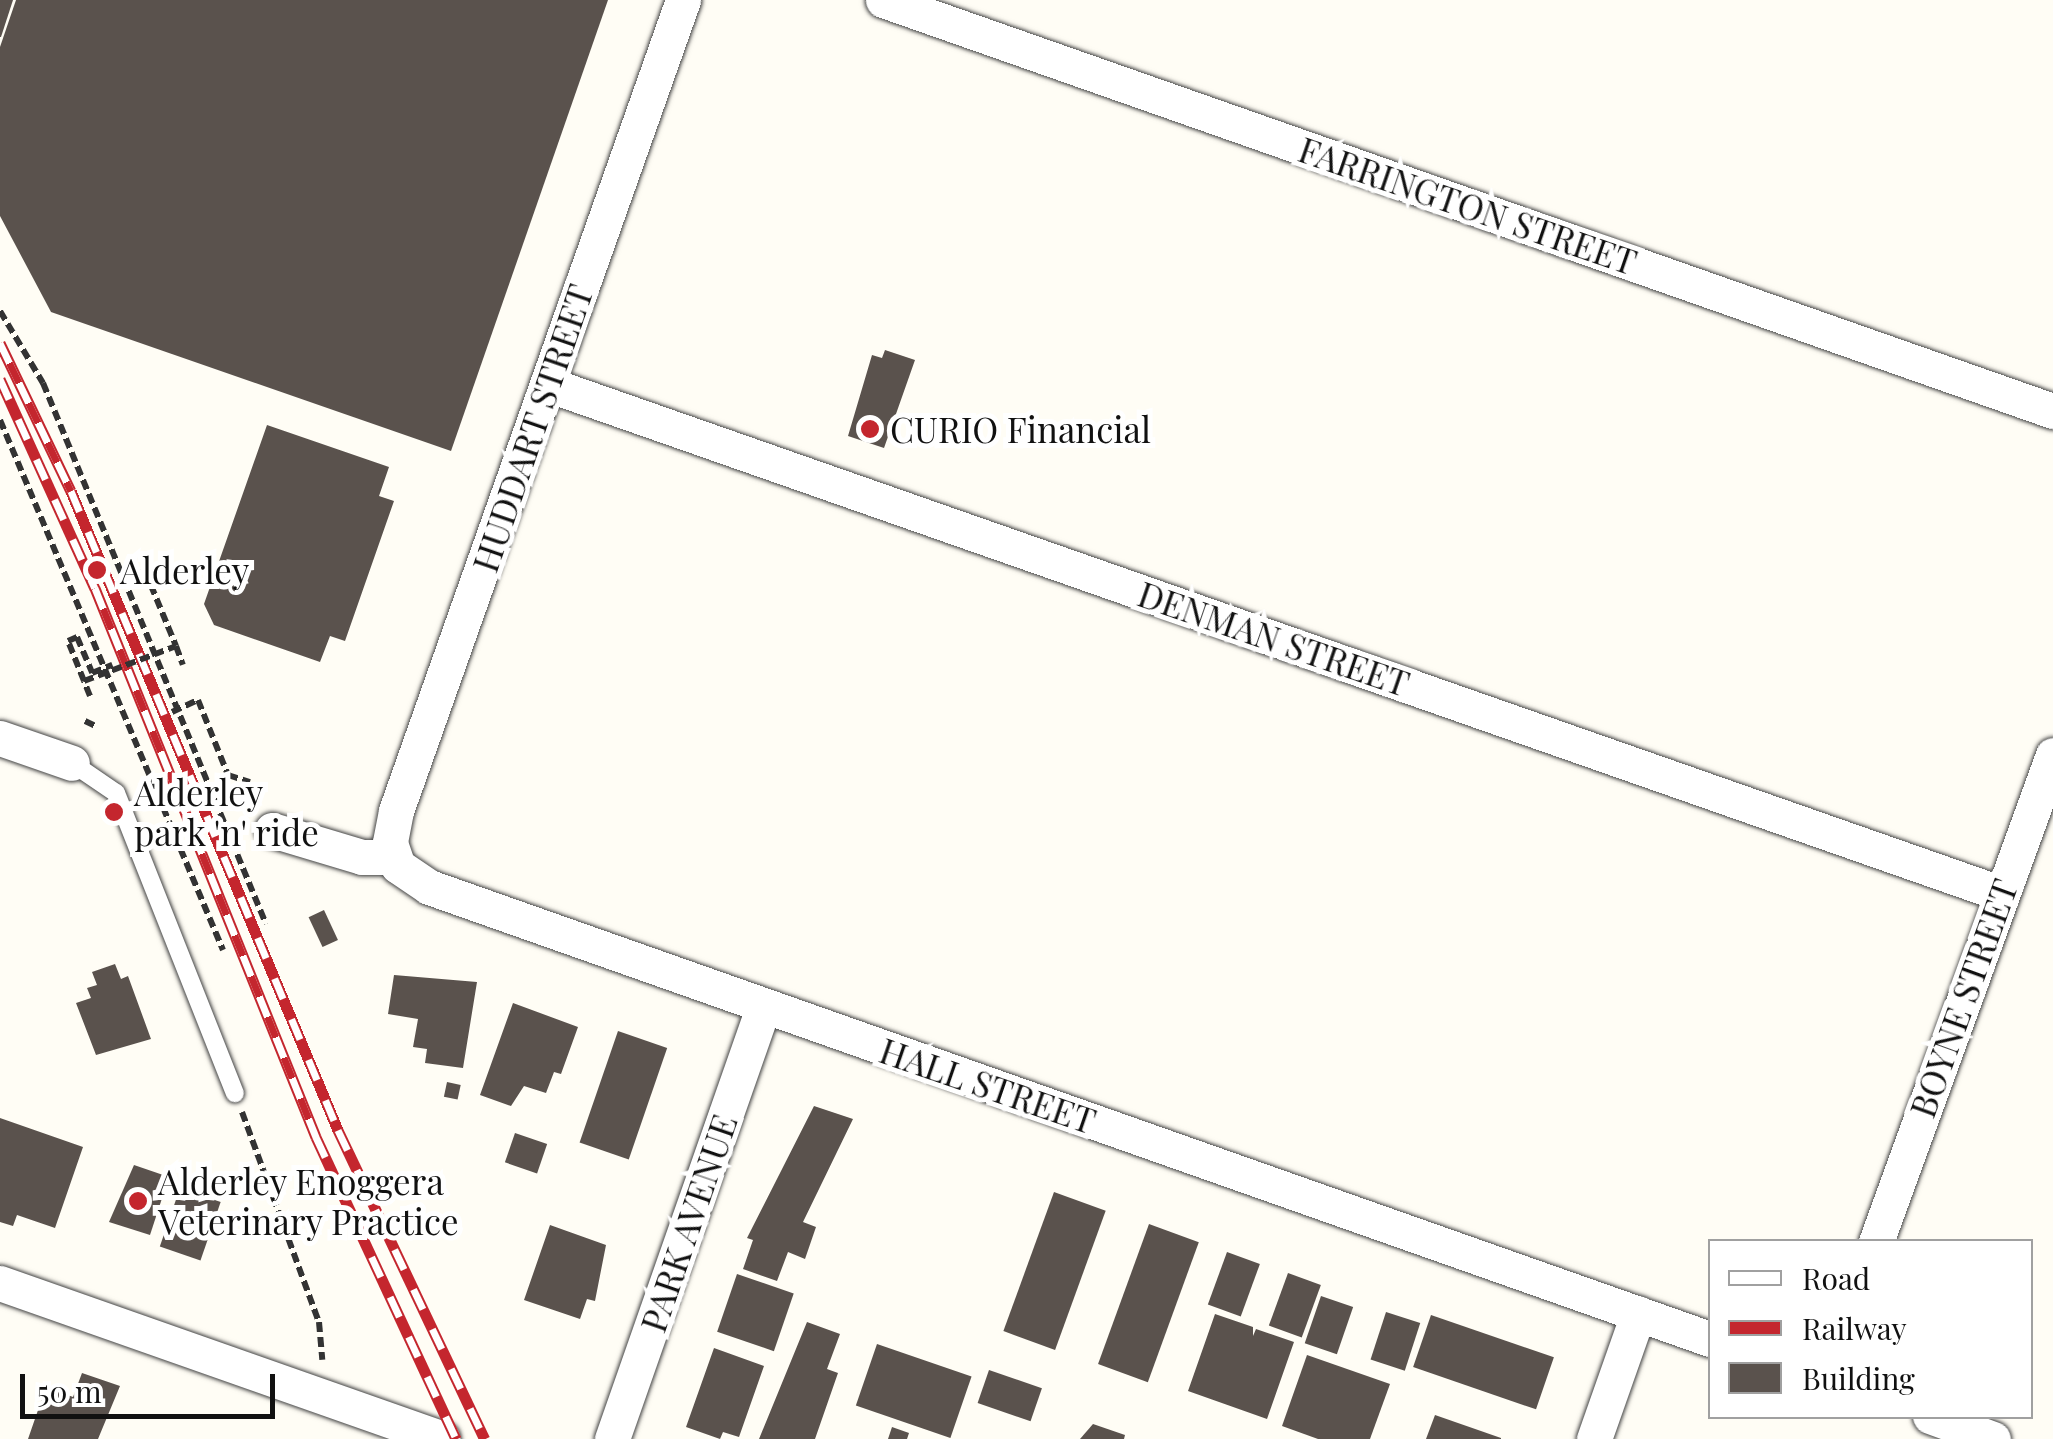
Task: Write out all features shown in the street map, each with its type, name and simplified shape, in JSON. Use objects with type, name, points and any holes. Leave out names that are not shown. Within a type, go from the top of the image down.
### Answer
[{"type":"street","name":"HUDDART STREET","points":[[393,858],[396,811],[683,0]]},
{"type":"street","name":"FARRINGTON STREET","points":[[883,0],[2053,411]]},
{"type":"street","name":"DENMAN STREET","points":[[547,384],[2000,893]]},
{"type":"street","points":[[0,738],[72,763]]},
{"type":"street","name":"BOYNE STREET","points":[[1877,1239],[2053,755]]},
{"type":"street","name":"HALL STREET","points":[[272,830],[362,856],[393,858],[408,876],[429,887],[1708,1338]]},
{"type":"street","name":"PARK AVENUE","points":[[612,1439],[764,1006]]},
{"type":"street","points":[[0,1283],[442,1439]]},
{"type":"street","points":[[1594,1439],[1638,1314]]},
{"type":"street","points":[[1938,1419],[1993,1439]]},
{"type":"lane","points":[[72,763],[116,793],[235,1093]]},
{"type":"path","points":[[0,311],[43,384],[181,708],[266,924]]},
{"type":"path","points":[[0,420],[108,667],[223,950]]},
{"type":"path","points":[[126,579],[145,571],[183,665]]},
{"type":"path","points":[[90,696],[68,641],[77,637],[92,673],[108,667]]},
{"type":"path","points":[[84,681],[176,646]]},
{"type":"path","points":[[172,712],[198,700],[228,775],[250,782]]},
{"type":"path","points":[[84,721],[98,726]]},
{"type":"path","points":[[235,1093],[319,1322],[324,1397]]},
{"type":"building","points":[[0,0],[13,0],[1,37],[0,37]]},
{"type":"building","points":[[16,0],[608,0],[451,451],[51,312],[0,216],[0,47]]},
{"type":"building","points":[[885,350],[915,360],[884,448],[848,436],[872,355],[882,358]]},
{"type":"building","points":[[267,425],[389,467],[379,496],[394,501],[345,641],[330,636],[320,662],[214,625],[204,604]]},
{"type":"building","points":[[324,910],[338,940],[323,947],[309,917]]},
{"type":"building","points":[[115,964],[121,979],[128,976],[151,1039],[96,1055],[76,1003],[91,998],[87,988],[97,985],[92,972]]},
{"type":"building","points":[[394,975],[477,982],[463,1068],[425,1063],[427,1049],[413,1047],[418,1019],[388,1014]]},
{"type":"building","points":[[513,1003],[578,1027],[561,1074],[554,1072],[546,1093],[524,1086],[511,1106],[480,1095]]},
{"type":"building","points":[[618,1031],[667,1048],[629,1160],[580,1143]]},
{"type":"building","points":[[447,1082],[461,1085],[458,1100],[444,1097]]},
{"type":"building","points":[[814,1106],[853,1119],[803,1222],[816,1227],[805,1259],[788,1252],[777,1281],[743,1269],[753,1240],[747,1238]]},
{"type":"building","points":[[0,1118],[83,1147],[55,1228],[17,1215],[13,1226],[0,1222]]},
{"type":"building","points":[[515,1133],[547,1144],[537,1173],[505,1162]]},
{"type":"building","name":"Alderley Enoggera Veterinary Practice","points":[[134,1165],[169,1177],[150,1235],[109,1222]]},
{"type":"building","points":[[180,1188],[221,1202],[200,1261],[160,1247]]},
{"type":"building","points":[[1054,1192],[1106,1211],[1055,1350],[1003,1331]]},
{"type":"building","points":[[1149,1224],[1199,1242],[1148,1382],[1098,1364]]},
{"type":"building","points":[[550,1225],[606,1245],[595,1301],[587,1299],[580,1319],[524,1300]]},
{"type":"building","points":[[1227,1252],[1260,1264],[1241,1317],[1208,1305]]},
{"type":"building","points":[[1288,1273],[1321,1285],[1302,1338],[1269,1326]]},
{"type":"building","points":[[737,1274],[794,1294],[774,1351],[717,1332]]},
{"type":"building","points":[[1321,1296],[1353,1307],[1337,1354],[1305,1343]]},
{"type":"building","points":[[1386,1312],[1420,1323],[1405,1371],[1371,1360]]},
{"type":"building","points":[[1215,1314],[1253,1327],[1253,1336],[1256,1329],[1294,1342],[1267,1419],[1188,1391]]},
{"type":"building","points":[[1431,1315],[1554,1357],[1536,1409],[1413,1367]]},
{"type":"building","points":[[807,1322],[840,1334],[827,1369],[838,1373],[815,1439],[759,1439]]},
{"type":"building","points":[[877,1344],[972,1377],[950,1438],[856,1405]]},
{"type":"building","points":[[714,1348],[764,1366],[739,1437],[723,1432],[720,1439],[686,1427]]},
{"type":"building","points":[[1307,1355],[1390,1384],[1370,1439],[1318,1439],[1282,1426]]},
{"type":"building","points":[[989,1370],[1042,1388],[1031,1421],[978,1403]]},
{"type":"building","points":[[82,1373],[120,1386],[98,1439],[28,1439],[46,1387],[73,1397]]},
{"type":"building","points":[[1435,1415],[1501,1438],[1501,1439],[1426,1439]]},
{"type":"building","points":[[1093,1424],[1125,1435],[1124,1439],[1080,1439]]},
{"type":"building","points":[[892,1427],[909,1433],[907,1439],[888,1439]]},
{"type":"railway","points":[[0,343],[71,491],[338,1130],[485,1439]]},
{"type":"railway","points":[[0,379],[95,588],[316,1137],[456,1439]]},
{"type":"place","name":"CURIO Financial","points":[[870,429]]},
{"type":"place","name":"Alderley","points":[[97,570]]},
{"type":"place","name":"Alderley park 'n' ride","points":[[114,812]]},
{"type":"place","name":"Alderley Enoggera Veterinary Practice","points":[[138,1201]]}]
